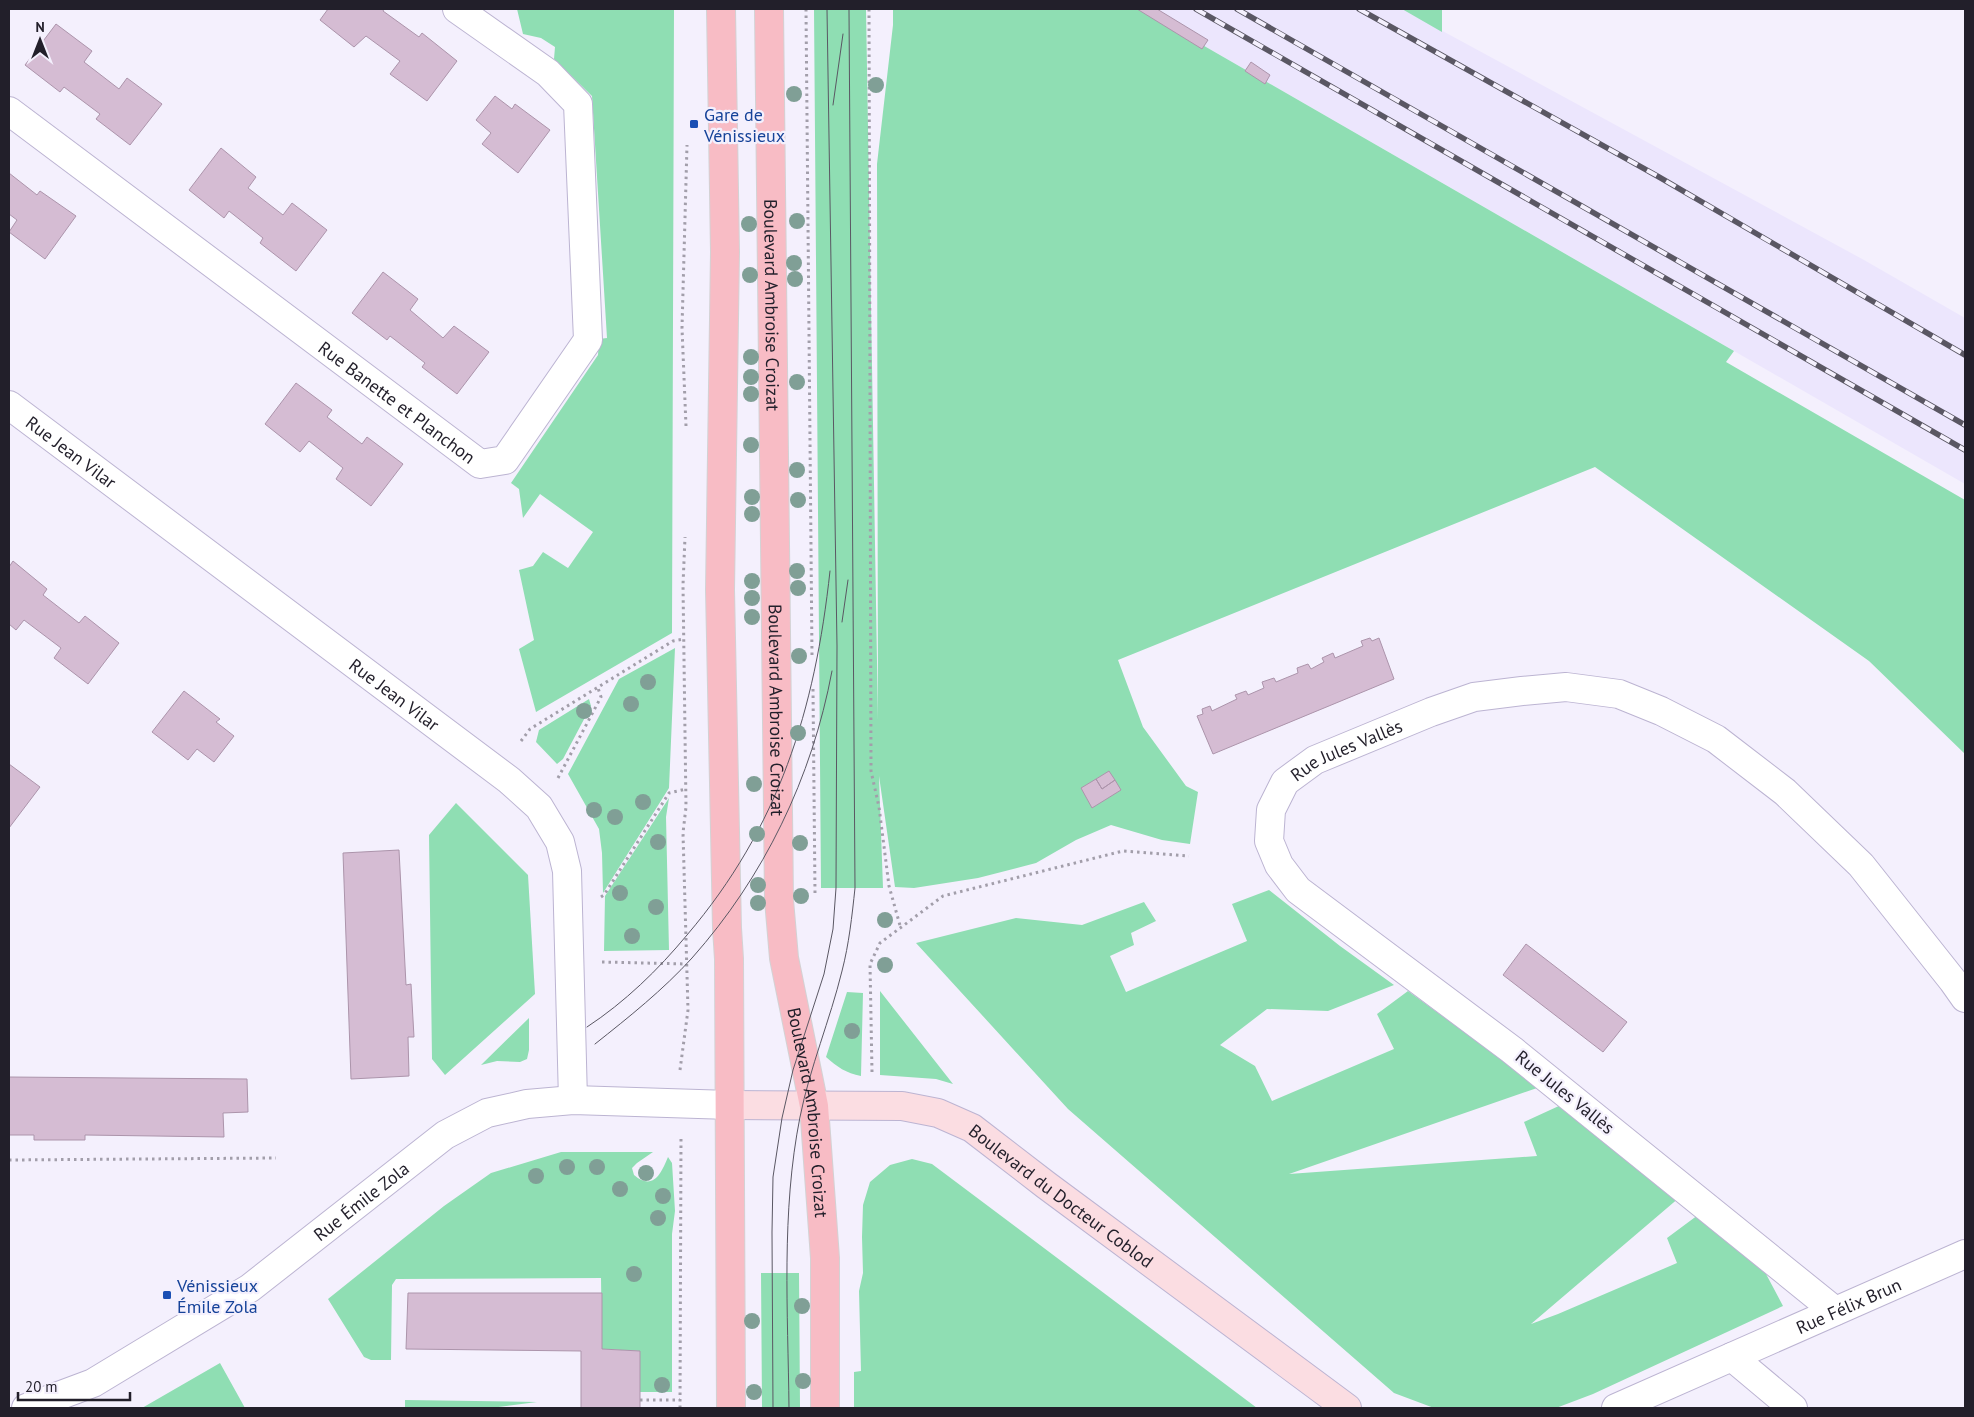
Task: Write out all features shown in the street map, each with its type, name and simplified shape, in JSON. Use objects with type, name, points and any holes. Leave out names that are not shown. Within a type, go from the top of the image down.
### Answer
[{"type":"main road","points":[[721,9],[725,252],[720,590],[729,959],[731,1408]]},
{"type":"main road","name":"Boulevard Ambroise Croizat","points":[[769,9],[780,900],[784,958],[814,1106],[825,1258],[825,1408]]},
{"type":"street","name":"Rue Banette et Planchon","points":[[9,111],[480,464],[505,460],[588,340],[578,104],[548,73],[457,9]]},
{"type":"street","name":"Rue Jean Vilar","points":[[9,405],[509,780],[539,807],[560,842],[567,871],[573,1100]]},
{"type":"street","name":"Rue Jules Vallès","points":[[1834,1311],[1512,1050],[1298,890],[1280,865],[1269,841],[1271,810],[1285,782],[1315,760],[1431,712],[1474,697],[1566,688],[1619,694],[1661,710],[1716,739],[1785,792],[1861,865],[1954,981],[1965,998]]},
{"type":"street","name":"Rue Émile Zola","points":[[26,1408],[93,1383],[250,1288],[445,1135],[487,1114],[527,1104],[573,1100],[730,1105]]},
{"type":"street","name":"Boulevard du Docteur Coblod","points":[[730,1105],[902,1106],[938,1114],[972,1128],[1347,1408]]},
{"type":"street","name":"Rue Félix Brun","points":[[1616,1408],[1965,1254]]},
{"type":"street","points":[[1732,1357],[1793,1408]]},
{"type":"path","points":[[806,9],[812,660]]},
{"type":"path","points":[[869,9],[871,771],[879,807],[889,886],[900,929]]},
{"type":"path","points":[[686,426],[682,328],[687,140]]},
{"type":"path","points":[[680,1408],[682,1104],[680,1067],[688,1010],[683,833],[686,788],[683,584],[685,535]]},
{"type":"path","points":[[521,741],[530,729],[673,641],[684,639]]},
{"type":"path","points":[[813,679],[815,894]]},
{"type":"path","points":[[558,778],[601,697],[598,688]]},
{"type":"path","points":[[596,900],[604,895],[669,793],[686,788]]},
{"type":"path","points":[[872,1105],[870,964],[880,943],[943,896],[1123,851],[1190,856]]},
{"type":"path","points":[[568,962],[686,964]]},
{"type":"path","points":[[9,1160],[276,1158]]},
{"type":"path","points":[[640,1400],[680,1400]]},
{"type":"shaded area","points":[[1140,9],[1402,9],[1864,260],[1965,318],[1965,484]]},
{"type":"green space","points":[[517,9],[674,9],[672,633],[536,712],[519,649],[534,640],[519,570],[533,566],[543,552],[568,568],[593,532],[540,494],[523,518],[519,489],[511,483],[598,355],[599,339],[607,338],[592,96],[554,59],[555,47],[541,38],[523,34]]},
{"type":"green space","points":[[814,9],[866,9],[878,721],[877,164],[893,25],[893,9],[1140,9],[1734,351],[1726,362],[1965,500],[1965,754],[1869,661],[1595,467],[1118,660],[1143,727],[1186,786],[1198,792],[1190,844],[1162,840],[1111,825],[1076,840],[1036,863],[978,878],[914,888],[895,887],[879,776],[883,888],[821,888]]},
{"type":"green space","points":[[1402,9],[1442,9],[1442,32]]},
{"type":"green space","points":[[675,648],[669,788],[603,893],[599,829],[568,774],[619,679]]},
{"type":"green space","points":[[589,699],[591,706],[563,759],[557,764],[536,742],[539,730]]},
{"type":"green space","points":[[669,798],[666,817],[669,950],[604,951],[605,896]]},
{"type":"green space","points":[[456,803],[528,875],[535,994],[445,1075],[432,1059],[429,835]]},
{"type":"green space","points":[[1269,890],[1340,946],[1394,985],[1328,1011],[1267,1009],[1220,1045],[1255,1066],[1272,1101],[1394,1049],[1377,1014],[1408,991],[1540,1087],[1289,1174],[1537,1156],[1524,1122],[1561,1105],[1680,1197],[1531,1324],[1677,1263],[1667,1238],[1698,1215],[1757,1257],[1783,1306],[1593,1394],[1556,1408],[1434,1408],[1394,1393],[1068,1109],[916,943],[1016,918],[1082,925],[1144,902],[1156,921],[1131,933],[1134,945],[1110,956],[1126,992],[1247,941],[1232,904]]},
{"type":"green space","points":[[880,991],[953,1084],[936,1079],[880,1075]]},
{"type":"green space","points":[[847,992],[863,993],[861,1076],[842,1069],[826,1057]]},
{"type":"green space","points":[[529,1018],[529,1050],[527,1059],[520,1062],[497,1061],[481,1065]]},
{"type":"green space","points":[[561,1152],[653,1152],[632,1168],[634,1175],[646,1181],[651,1181],[659,1174],[668,1157],[672,1163],[675,1211],[672,1234],[672,1392],[640,1392],[640,1351],[602,1349],[601,1278],[396,1279],[392,1285],[391,1360],[371,1360],[364,1357],[328,1299],[444,1206],[491,1173]]},
{"type":"green space","points":[[912,1159],[932,1164],[1257,1408],[854,1408],[854,1372],[861,1371],[859,1291],[863,1273],[863,1205],[870,1182],[890,1165]]},
{"type":"green space","points":[[761,1273],[799,1273],[800,1408],[762,1408]]},
{"type":"green space","points":[[220,1363],[245,1408],[142,1408]]},
{"type":"green space","points":[[405,1400],[537,1402],[491,1408],[405,1408]]},
{"type":"building","points":[[328,9],[384,9],[383,11],[419,37],[422,33],[457,61],[427,101],[390,74],[400,61],[366,36],[354,47],[320,20]]},
{"type":"building","points":[[1137,9],[1157,9],[1208,40],[1202,49]]},
{"type":"building","points":[[56,24],[92,51],[84,62],[119,89],[127,78],[162,104],[130,145],[96,119],[100,114],[64,87],[60,92],[25,65]]},
{"type":"building","points":[[1251,62],[1270,75],[1265,84],[1245,71]]},
{"type":"building","points":[[495,96],[512,109],[515,104],[550,130],[518,173],[482,144],[491,133],[476,120]]},
{"type":"building","points":[[221,148],[256,177],[248,188],[283,215],[292,203],[327,230],[296,271],[260,243],[263,238],[229,211],[224,218],[189,190]]},
{"type":"building","points":[[9,173],[37,195],[40,191],[76,216],[45,259],[9,232],[17,220],[9,214]]},
{"type":"building","points":[[383,272],[418,299],[410,310],[443,338],[454,326],[489,352],[457,394],[422,367],[425,363],[390,336],[387,340],[352,313]]},
{"type":"building","points":[[296,383],[332,410],[327,417],[362,444],[367,437],[403,464],[371,506],[336,479],[343,468],[309,441],[300,452],[265,424]]},
{"type":"building","points":[[13,561],[47,589],[43,595],[79,623],[85,616],[119,643],[88,684],[54,658],[61,648],[24,620],[16,630],[9,624],[9,567]]},
{"type":"building","points":[[1370,638],[1372,641],[1379,638],[1394,679],[1213,754],[1197,716],[1203,714],[1202,709],[1210,706],[1212,711],[1237,699],[1235,695],[1246,691],[1248,695],[1264,688],[1262,682],[1274,678],[1276,682],[1298,673],[1297,668],[1308,664],[1311,669],[1324,662],[1322,658],[1333,653],[1335,658],[1363,646],[1361,641]]},
{"type":"building","points":[[184,691],[220,719],[216,722],[234,736],[214,762],[197,749],[188,760],[152,732]]},
{"type":"building","points":[[9,764],[40,787],[9,828]]},
{"type":"building","points":[[1109,771],[1115,780],[1102,789],[1096,779]]},
{"type":"building","points":[[1096,779],[1102,789],[1115,780],[1121,790],[1092,808],[1081,788]]},
{"type":"building","points":[[399,850],[406,985],[411,984],[414,1037],[408,1037],[409,1076],[351,1079],[343,853]]},
{"type":"building","points":[[1526,944],[1627,1022],[1603,1052],[1503,975]]},
{"type":"building","points":[[9,1077],[247,1079],[248,1112],[223,1113],[224,1137],[85,1135],[85,1140],[34,1140],[34,1135],[9,1135]]},
{"type":"building","points":[[408,1293],[602,1293],[602,1349],[640,1351],[640,1408],[581,1408],[581,1351],[406,1349]]},
{"type":"tram line","points":[[773,1408],[773,1177],[782,1118],[793,1070],[824,974],[833,929],[836,888],[837,646],[827,9]]},
{"type":"tram line","points":[[789,1408],[787,1262],[790,1189],[794,1153],[804,1098],[844,961],[855,888],[849,9]]},
{"type":"tram line","points":[[833,105],[843,34]]},
{"type":"tram line","points":[[587,1027],[640,985],[687,935],[719,894],[746,852],[769,809],[787,765],[802,719],[814,671],[830,571]]},
{"type":"tram line","points":[[842,622],[848,580]]},
{"type":"tram line","points":[[595,1044],[645,1003],[692,958],[718,927],[763,860],[782,824],[812,750],[832,671]]},
{"type":"railway","points":[[1196,9],[1965,450]]},
{"type":"railway","points":[[1237,9],[1965,425]]},
{"type":"railway","points":[[1359,9],[1659,177],[1965,355]]},
{"type":"place","name":"Gare de Vénissieux","points":[[694,124]]},
{"type":"place","name":"Vénissieux Émile Zola","points":[[167,1295]]}]
